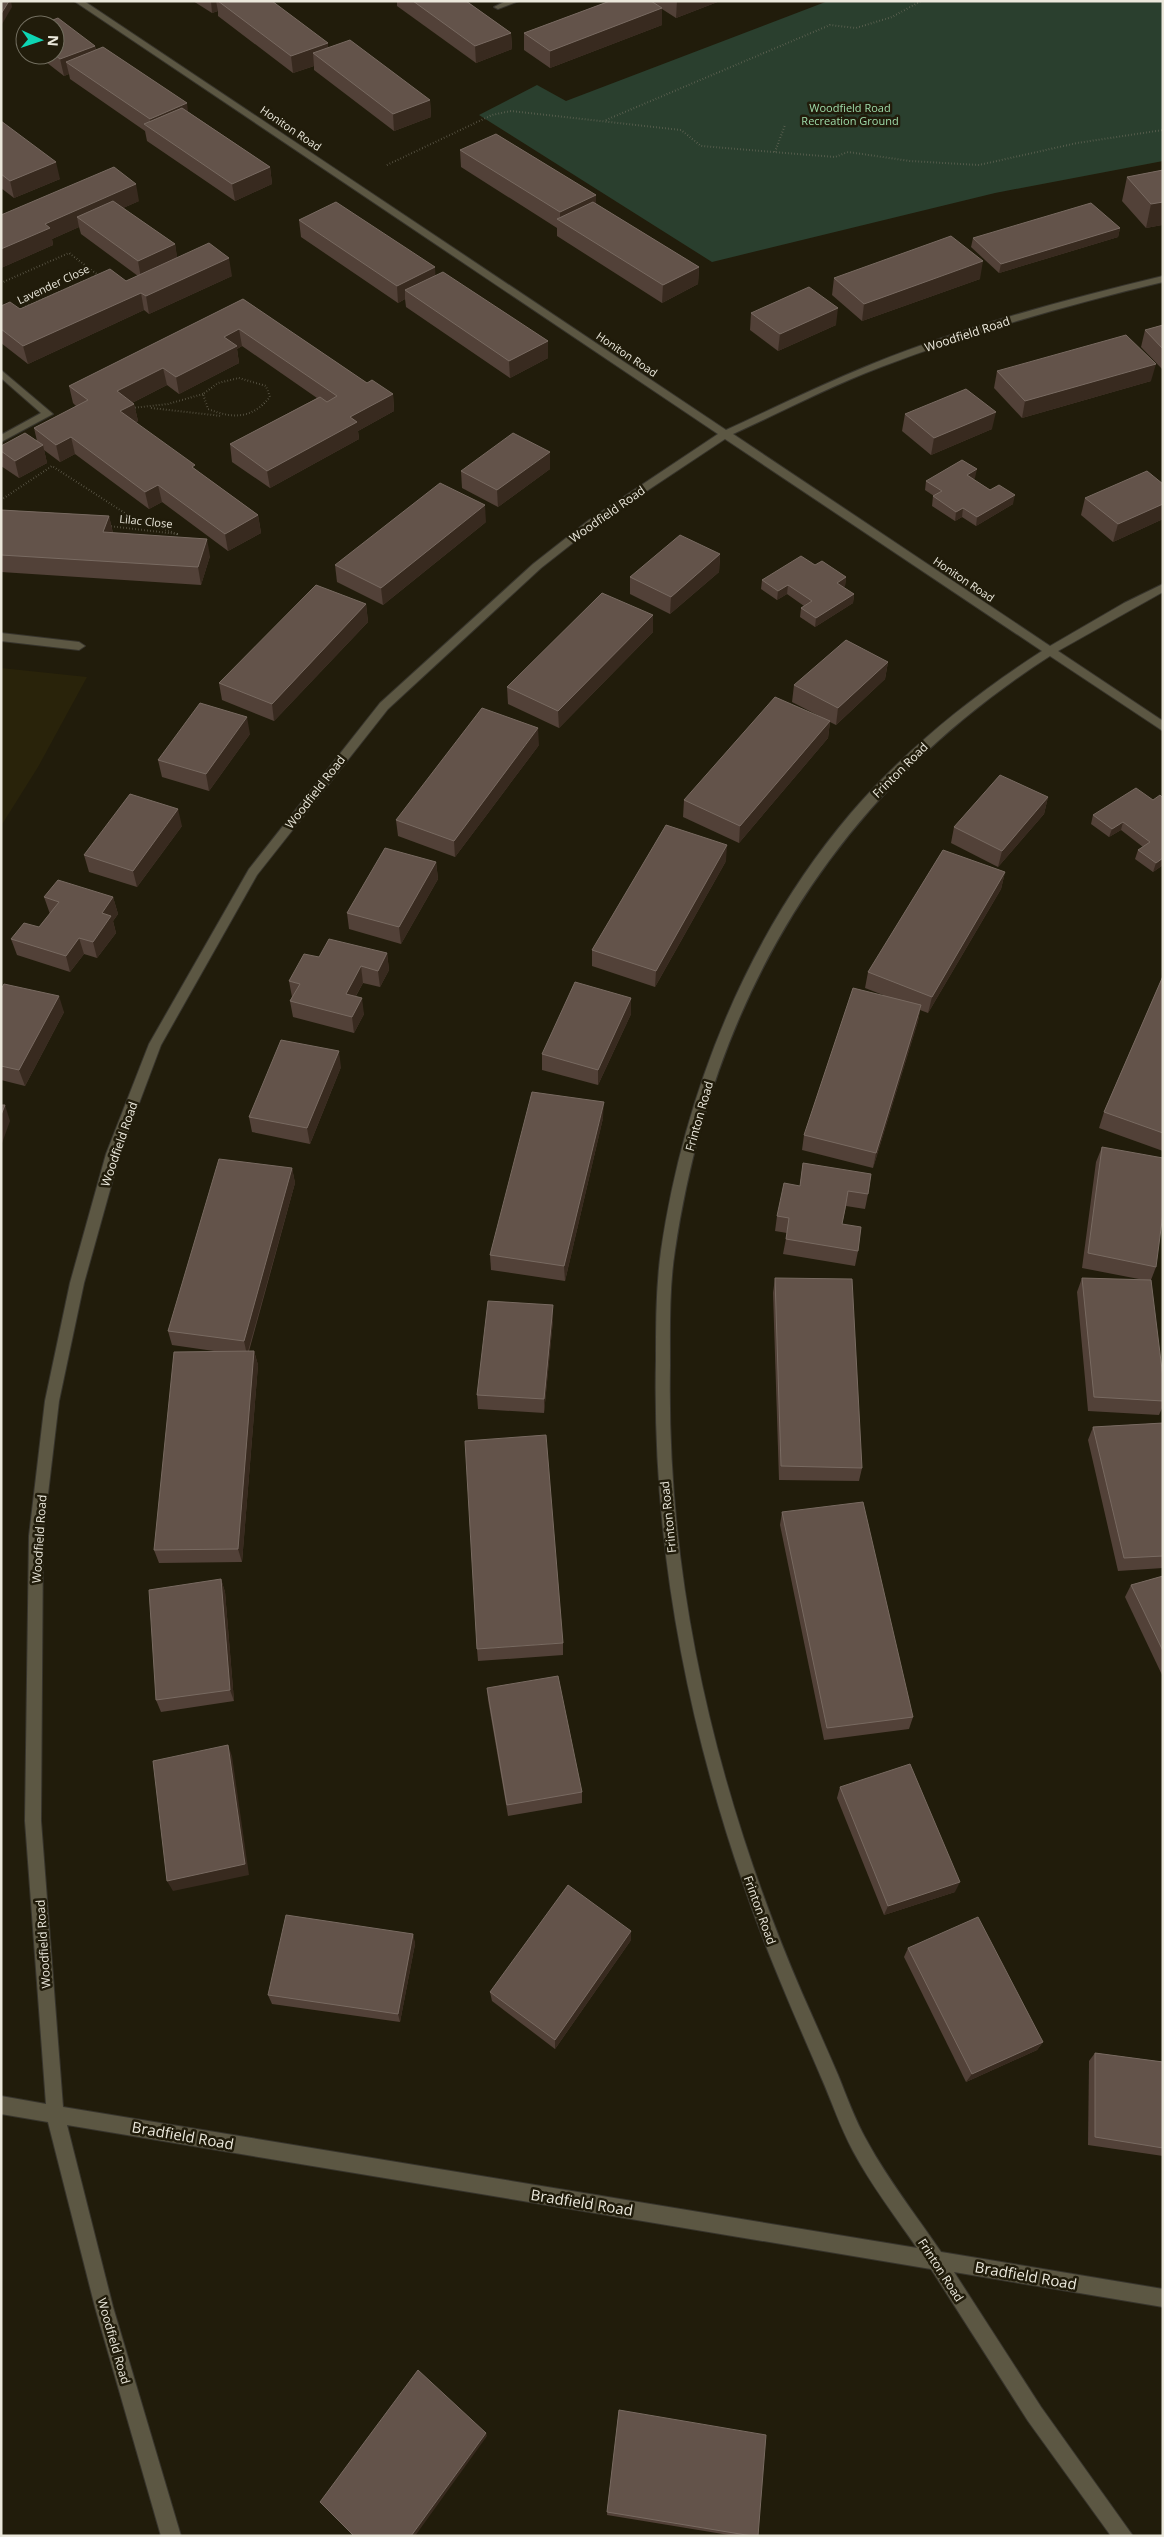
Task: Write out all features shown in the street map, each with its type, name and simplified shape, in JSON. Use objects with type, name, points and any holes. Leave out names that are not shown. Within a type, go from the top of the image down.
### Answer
[{"type":"street","name":"Honiton Road","points":[[78,1],[1163,727]]},
{"type":"street","points":[[498,7],[515,1]]},
{"type":"street","name":"Woodfield Road","points":[[171,2536],[104,2307],[55,2113],[33,1820],[36,1536],[52,1401],[77,1283],[114,1154],[155,1044],[253,872],[384,706],[544,560],[593,522],[725,434],[875,366],[963,334],[1064,303],[1163,279]]},
{"type":"street","points":[[1,373],[48,414],[1,440]]},
{"type":"street","name":"Frinton Road","points":[[1123,2536],[1052,2441],[936,2260],[861,2149],[782,1967],[745,1869],[708,1754],[681,1619],[665,1507],[660,1398],[667,1254],[689,1150],[718,1052],[754,966],[800,889],[844,830],[898,770],[944,727],[1048,650],[1163,587]]},
{"type":"street","points":[[1,638],[79,646]]},
{"type":"street","name":"Bradfield Road","points":[[1,2105],[1163,2298]]},
{"type":"path","points":[[605,120],[830,25],[856,28],[892,17],[921,1]]},
{"type":"path","points":[[350,183],[492,115],[511,111],[534,112],[681,130],[701,146],[835,157],[848,152],[910,161],[979,165],[1077,143],[1163,130]]},
{"type":"path","points":[[775,152],[785,125]]},
{"type":"path","name":"Lavender Close","points":[[1,283],[69,253],[98,275],[10,314]]},
{"type":"path","points":[[129,408],[244,416],[262,409],[270,398],[266,386],[251,378],[231,378],[213,386],[203,394],[148,408]]},
{"type":"path","points":[[203,394],[208,409],[224,416]]},
{"type":"path","name":"Lilac Close","points":[[1,500],[52,466],[131,517],[177,534],[109,526]]},
{"type":"shaded area","points":[[1,668],[87,677],[38,767],[1,826]]},
{"type":"green space","name":"Woodfield Road Recreation Ground","points":[[828,1],[1163,1],[1163,161],[995,193],[712,262],[479,115],[537,85],[566,101]]},
{"type":"building","points":[[1,1],[9,1],[1,14]]},
{"type":"building","points":[[218,1],[272,1],[328,43],[291,56]]},
{"type":"building","points":[[413,1],[466,1],[511,33],[475,46]]},
{"type":"building","points":[[610,1],[651,1],[662,8],[550,51],[524,33]]},
{"type":"building","points":[[65,23],[95,46],[65,57]]},
{"type":"building","points":[[350,40],[430,100],[393,114],[313,53]]},
{"type":"building","points":[[103,47],[187,103],[150,119],[66,62]]},
{"type":"building","points":[[182,108],[270,167],[232,184],[144,124]]},
{"type":"building","points":[[1,121],[56,162],[10,181],[1,174]]},
{"type":"building","points":[[496,134],[596,195],[560,212],[460,150]]},
{"type":"building","points":[[114,167],[136,184],[45,224],[50,228],[1,249],[1,215]]},
{"type":"building","points":[[1163,170],[1163,202],[1151,204],[1127,177]]},
{"type":"building","points":[[113,201],[175,244],[138,261],[77,217]]},
{"type":"building","points":[[336,202],[435,267],[397,286],[299,220]]},
{"type":"building","points":[[593,202],[699,267],[663,285],[557,219]]},
{"type":"building","points":[[1091,203],[1120,228],[1001,264],[973,238]]},
{"type":"building","points":[[951,236],[983,261],[864,304],[834,278]]},
{"type":"building","points":[[209,243],[229,258],[146,296],[141,293],[23,346],[1,329],[1,306],[10,302],[20,309],[110,269],[126,281]]},
{"type":"building","points":[[443,272],[548,341],[509,361],[405,290]]},
{"type":"building","points":[[809,287],[838,308],[780,334],[751,313]]},
{"type":"building","points":[[243,299],[367,383],[372,380],[393,394],[350,417],[357,422],[267,471],[230,444],[320,397],[327,402],[337,396],[239,329],[224,337],[237,346],[176,377],[163,368],[117,391],[134,404],[120,411],[195,465],[192,467],[258,515],[225,534],[158,485],[145,492],[71,437],[56,445],[34,428],[88,400],[69,386]]},
{"type":"building","points":[[1163,325],[1163,349],[1145,330]]},
{"type":"building","points":[[1126,335],[1156,364],[1025,401],[997,371]]},
{"type":"building","points":[[966,389],[996,412],[934,438],[905,414]]},
{"type":"building","points":[[25,433],[43,445],[15,461],[1,451],[1,446]]},
{"type":"building","points":[[513,433],[550,452],[497,490],[461,471]]},
{"type":"building","points":[[962,460],[977,469],[967,475],[990,490],[999,485],[1015,495],[977,517],[963,508],[956,512],[933,496],[942,491],[926,481]]},
{"type":"building","points":[[1147,471],[1163,484],[1163,504],[1118,524],[1085,498]]},
{"type":"building","points":[[440,483],[485,505],[381,588],[335,565]]},
{"type":"building","points":[[1,510],[109,516],[103,532],[207,539],[198,567],[1,555]]},
{"type":"building","points":[[680,535],[720,554],[671,597],[630,577]]},
{"type":"building","points":[[801,556],[815,565],[822,561],[846,577],[837,583],[854,594],[816,618],[801,608],[812,601],[788,585],[778,591],[762,580]]},
{"type":"building","points":[[316,585],[366,604],[272,704],[219,683]]},
{"type":"building","points":[[602,593],[653,615],[558,711],[507,687]]},
{"type":"building","points":[[846,640],[888,662],[838,708],[794,685]]},
{"type":"building","points":[[775,697],[830,721],[740,826],[684,800]]},
{"type":"building","points":[[200,703],[247,717],[206,774],[158,760]]},
{"type":"building","points":[[482,708],[538,728],[454,841],[396,820]]},
{"type":"building","points":[[1000,775],[1048,797],[1002,851],[954,827]]},
{"type":"building","points":[[1136,788],[1153,800],[1160,795],[1163,798],[1163,858],[1156,863],[1138,850],[1150,842],[1123,822],[1112,829],[1093,815]]},
{"type":"building","points":[[130,794],[178,809],[133,871],[84,855]]},
{"type":"building","points":[[666,825],[727,845],[656,971],[592,950]]},
{"type":"building","points":[[385,848],[436,862],[399,927],[347,913]]},
{"type":"building","points":[[943,850],[1005,872],[932,997],[868,972]]},
{"type":"building","points":[[58,880],[113,897],[102,913],[111,916],[93,942],[79,938],[66,956],[11,939],[24,923],[39,927],[59,902],[44,897]]},
{"type":"building","points":[[329,939],[387,953],[378,971],[361,966],[346,994],[362,998],[352,1017],[290,1001],[300,984],[289,981],[304,954],[319,957]]},
{"type":"building","points":[[1163,976],[1163,1133],[1104,1112]]},
{"type":"building","points":[[575,982],[631,998],[598,1070],[542,1054]]},
{"type":"building","points":[[4,984],[59,996],[19,1070],[1,1066],[1,989]]},
{"type":"building","points":[[853,988],[921,1005],[876,1153],[804,1135]]},
{"type":"building","points":[[281,1040],[339,1051],[307,1128],[249,1117]]},
{"type":"building","points":[[532,1092],[604,1102],[564,1266],[490,1255]]},
{"type":"building","points":[[1,1105],[5,1105],[1,1115]]},
{"type":"building","points":[[1102,1147],[1163,1158],[1163,1213],[1156,1267],[1088,1253]]},
{"type":"building","points":[[219,1159],[292,1168],[244,1341],[168,1331]]},
{"type":"building","points":[[803,1163],[871,1174],[868,1194],[848,1191],[842,1224],[861,1227],[858,1251],[786,1239],[789,1218],[777,1216],[784,1183],[800,1186]]},
{"type":"building","points":[[775,1278],[852,1279],[862,1468],[781,1466]]},
{"type":"building","points":[[1082,1278],[1151,1280],[1163,1378],[1163,1401],[1094,1397]]},
{"type":"building","points":[[488,1301],[553,1305],[544,1399],[477,1395]]},
{"type":"building","points":[[254,1351],[238,1549],[154,1550],[174,1352]]},
{"type":"building","points":[[1163,1423],[1163,1556],[1124,1558],[1093,1427]]},
{"type":"building","points":[[546,1435],[563,1643],[477,1649],[465,1441]]},
{"type":"building","points":[[863,1502],[913,1717],[827,1728],[782,1512]]},
{"type":"building","points":[[1163,1576],[1163,1651],[1131,1585]]},
{"type":"building","points":[[221,1579],[230,1690],[156,1700],[149,1590]]},
{"type":"building","points":[[558,1676],[582,1792],[507,1805],[487,1688]]},
{"type":"building","points":[[228,1745],[245,1864],[167,1881],[153,1761]]},
{"type":"building","points":[[910,1764],[960,1882],[888,1906],[840,1787]]},
{"type":"building","points":[[568,1885],[631,1931],[555,2040],[490,1992]]},
{"type":"building","points":[[286,1915],[413,1934],[398,2014],[268,1995]]},
{"type":"building","points":[[978,1917],[1043,2042],[972,2074],[908,1948]]},
{"type":"building","points":[[1095,2053],[1163,2062],[1163,2148],[1095,2137]]},
{"type":"building","points":[[418,2370],[486,2433],[411,2536],[354,2536],[320,2502]]},
{"type":"building","points":[[619,2410],[766,2435],[758,2536],[607,2512]]}]
